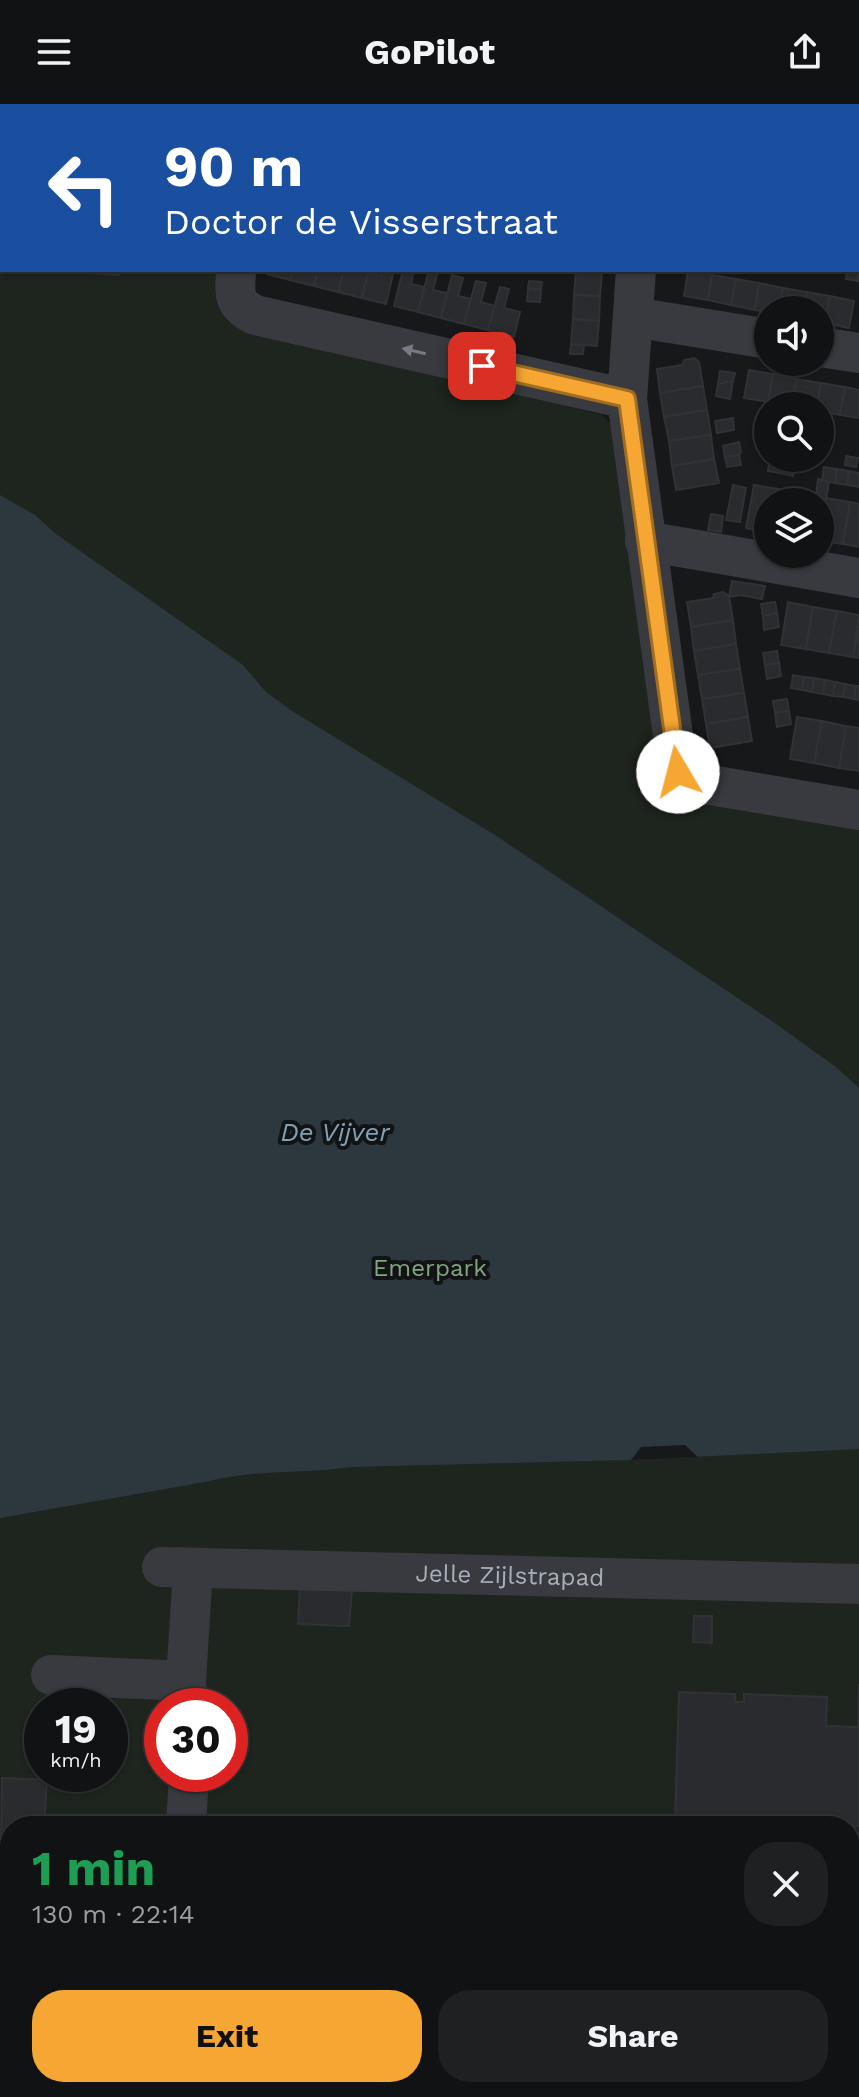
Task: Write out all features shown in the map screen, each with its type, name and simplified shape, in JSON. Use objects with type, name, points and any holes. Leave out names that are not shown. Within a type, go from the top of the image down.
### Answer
[{"type":"street","points":[[236,272],[235,297],[242,308],[255,315],[627,399]]},
{"type":"street","points":[[636,272],[627,399],[678,772],[698,783],[859,810]]},
{"type":"street","points":[[633,317],[754,337]]},
{"type":"street","points":[[834,349],[859,353]]},
{"type":"street","points":[[645,541],[859,578]]},
{"type":"street","name":"Jelle Zijlstrapad","points":[[187,1688],[178,1568],[859,1584]]},
{"type":"street","points":[[51,1675],[144,1688]]},
{"type":"street","points":[[187,1816],[188,1792]]},
{"type":"green space","name":"Emerpark","points":[[0,272],[119,275],[120,272],[224,272],[226,319],[602,415],[612,425],[675,793],[859,824],[859,1816],[0,1816]]},
{"type":"water","name":"De Vijver","points":[[0,495],[35,515],[56,534],[243,665],[266,692],[292,711],[495,835],[769,1019],[836,1067],[859,1088],[859,1449],[260,1473],[0,1518]]},
{"type":"pier","points":[[685,1445],[698,1457],[631,1460],[641,1447]]},
{"type":"building","points":[[73,272],[120,272],[119,275]]},
{"type":"building","points":[[268,272],[292,272],[290,280]]},
{"type":"building","points":[[292,272],[318,272],[314,286],[290,280]]},
{"type":"building","points":[[318,272],[343,272],[338,292],[314,286]]},
{"type":"building","points":[[343,272],[368,272],[362,298],[338,292]]},
{"type":"building","points":[[382,272],[394,272],[386,304],[362,298],[368,273],[381,276]]},
{"type":"building","points":[[402,272],[414,272],[411,284],[424,287],[418,312],[394,306]]},
{"type":"building","points":[[428,272],[438,272],[433,290],[447,293],[441,318],[418,312]]},
{"type":"building","points":[[576,272],[602,272],[600,296],[574,295]]},
{"type":"building","points":[[688,272],[712,275],[708,300],[684,296]]},
{"type":"building","points":[[847,272],[858,272],[858,281],[846,279]]},
{"type":"building","points":[[452,275],[463,278],[458,296],[471,299],[464,324],[441,318]]},
{"type":"building","points":[[712,275],[736,279],[731,305],[708,300]]},
{"type":"building","points":[[736,279],[759,283],[757,296],[754,296],[754,310],[731,305]]},
{"type":"building","points":[[476,281],[486,283],[481,302],[495,306],[488,330],[464,324]]},
{"type":"building","points":[[529,281],[542,282],[541,289],[528,288]]},
{"type":"building","points":[[759,283],[783,288],[782,296],[757,296]]},
{"type":"building","points":[[500,287],[509,289],[504,308],[520,312],[514,337],[488,330]]},
{"type":"building","points":[[783,288],[807,292],[806,296],[782,296]]},
{"type":"building","points":[[528,289],[541,290],[540,302],[527,301]]},
{"type":"building","points":[[807,292],[830,296],[806,296]]},
{"type":"building","points":[[574,295],[600,296],[599,321],[573,319]]},
{"type":"building","points":[[834,297],[854,301],[849,328],[834,325]]},
{"type":"building","points":[[573,319],[599,321],[597,346],[571,344]]},
{"type":"building","points":[[571,344],[584,345],[583,354],[570,354]]},
{"type":"building","points":[[694,358],[699,362],[703,386],[660,393],[657,369],[682,365],[684,360]]},
{"type":"building","points":[[749,370],[754,371],[754,376],[773,376],[770,392],[754,392],[754,400],[744,398]]},
{"type":"building","points":[[720,371],[735,373],[733,381],[718,384]]},
{"type":"building","points":[[773,376],[797,379],[795,392],[770,392]]},
{"type":"building","points":[[797,379],[821,383],[819,392],[795,392]]},
{"type":"building","points":[[733,381],[730,399],[716,396],[718,384]]},
{"type":"building","points":[[821,383],[845,387],[840,415],[834,414],[834,392],[819,392]]},
{"type":"building","points":[[703,386],[707,410],[664,417],[660,393]]},
{"type":"building","points":[[845,387],[859,390],[859,418],[840,415]]},
{"type":"building","points":[[707,410],[711,435],[669,441],[664,417]]},
{"type":"building","points":[[733,418],[734,430],[717,433],[715,421]]},
{"type":"building","points":[[711,435],[714,459],[672,466],[669,441]]},
{"type":"building","points":[[739,442],[739,455],[725,457],[723,446]]},
{"type":"building","points":[[739,455],[741,465],[727,467],[725,457]]},
{"type":"building","points":[[846,456],[858,458],[856,467],[845,465]]},
{"type":"building","points":[[714,459],[719,483],[676,490],[672,466]]},
{"type":"building","points":[[837,469],[835,483],[822,480],[823,472]]},
{"type":"building","points":[[837,469],[849,471],[847,485],[835,483]]},
{"type":"building","points":[[849,471],[859,473],[859,487],[847,485]]},
{"type":"building","points":[[818,479],[829,482],[828,488],[817,488]]},
{"type":"building","points":[[733,485],[746,488],[740,522],[726,520]]},
{"type":"building","points":[[754,485],[772,488],[754,488],[754,529],[746,528]]},
{"type":"building","points":[[834,499],[850,502],[843,544],[834,543]]},
{"type":"building","points":[[850,502],[859,504],[859,547],[843,544]]},
{"type":"building","points":[[711,514],[723,516],[721,532],[708,530]]},
{"type":"building","points":[[732,581],[765,586],[762,599],[741,595],[729,597]]},
{"type":"building","points":[[723,592],[729,596],[733,620],[691,627],[687,602],[713,598],[714,594]]},
{"type":"building","points":[[775,602],[777,613],[763,616],[761,604]]},
{"type":"building","points":[[788,602],[813,607],[806,649],[781,645]]},
{"type":"building","points":[[813,607],[837,611],[829,653],[806,649]]},
{"type":"building","points":[[837,611],[859,615],[853,657],[829,653]]},
{"type":"building","points":[[777,613],[779,627],[764,630],[763,616]]},
{"type":"building","points":[[733,620],[736,644],[694,651],[691,627]]},
{"type":"building","points":[[859,626],[859,658],[853,657]]},
{"type":"building","points":[[736,644],[740,669],[698,675],[694,651]]},
{"type":"building","points":[[777,651],[779,663],[765,665],[763,653]]},
{"type":"building","points":[[779,663],[781,676],[767,679],[765,665]]},
{"type":"building","points":[[740,669],[744,693],[702,699],[698,675]]},
{"type":"building","points":[[793,675],[804,677],[802,690],[791,688]]},
{"type":"building","points":[[804,677],[814,678],[812,692],[802,690]]},
{"type":"building","points":[[814,678],[825,680],[823,694],[812,692]]},
{"type":"building","points":[[825,680],[835,682],[833,696],[823,694]]},
{"type":"building","points":[[835,682],[845,684],[843,697],[833,696]]},
{"type":"building","points":[[845,684],[856,686],[854,699],[843,697]]},
{"type":"building","points":[[856,686],[859,686],[859,700],[854,699]]},
{"type":"building","points":[[744,693],[748,717],[706,724],[702,699]]},
{"type":"building","points":[[787,699],[789,711],[775,713],[773,701]]},
{"type":"building","points":[[789,711],[791,724],[777,727],[775,713]]},
{"type":"building","points":[[748,717],[752,741],[710,748],[706,724]]},
{"type":"building","points":[[797,717],[822,721],[814,763],[790,759]]},
{"type":"building","points":[[822,721],[846,726],[839,768],[814,763]]},
{"type":"building","points":[[846,726],[859,728],[859,771],[839,768]]},
{"type":"building","points":[[300,1587],[352,1590],[349,1626],[298,1624]]},
{"type":"building","points":[[694,1616],[712,1616],[712,1643],[693,1642]]},
{"type":"building","points":[[859,1684],[859,1816],[675,1816],[679,1692],[735,1694],[735,1702],[744,1702],[744,1694],[827,1697],[826,1726],[858,1727]]},
{"type":"building","points":[[2,1778],[24,1779],[24,1792],[46,1792],[45,1816],[1,1816]]},
{"type":"route","points":[[482,366],[627,399],[678,772]]}]
